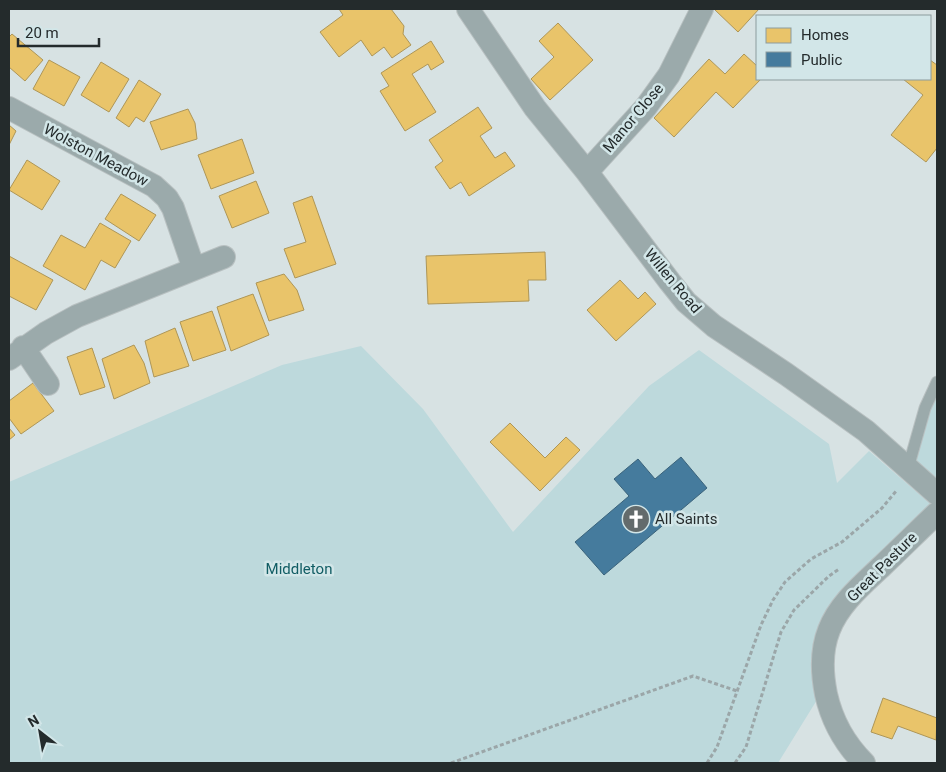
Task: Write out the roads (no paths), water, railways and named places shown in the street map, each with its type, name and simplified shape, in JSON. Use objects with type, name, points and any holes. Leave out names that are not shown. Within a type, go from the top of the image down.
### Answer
[{"type":"street","name":"Willen Road","points":[[468,9],[535,108],[587,172],[670,282],[700,315],[866,432],[937,494]]},
{"type":"street","name":"Manor Close","points":[[587,172],[646,107],[669,75],[702,9]]},
{"type":"street","name":"Wolston Meadow","points":[[9,108],[154,186],[167,198],[173,208],[194,269]]},
{"type":"street","points":[[48,384],[16,353],[77,316],[224,257]]},
{"type":"street","name":"Great Pasture","points":[[864,763],[842,734],[830,709],[823,680],[823,656],[829,630],[840,610],[854,593],[937,513]]},
{"type":"lane","points":[[908,468],[925,408],[937,382]]},
{"type":"place","name":"All Saints","points":[[636,519]]},
{"type":"park label","name":"Middleton","points":[[299,569]]}]
